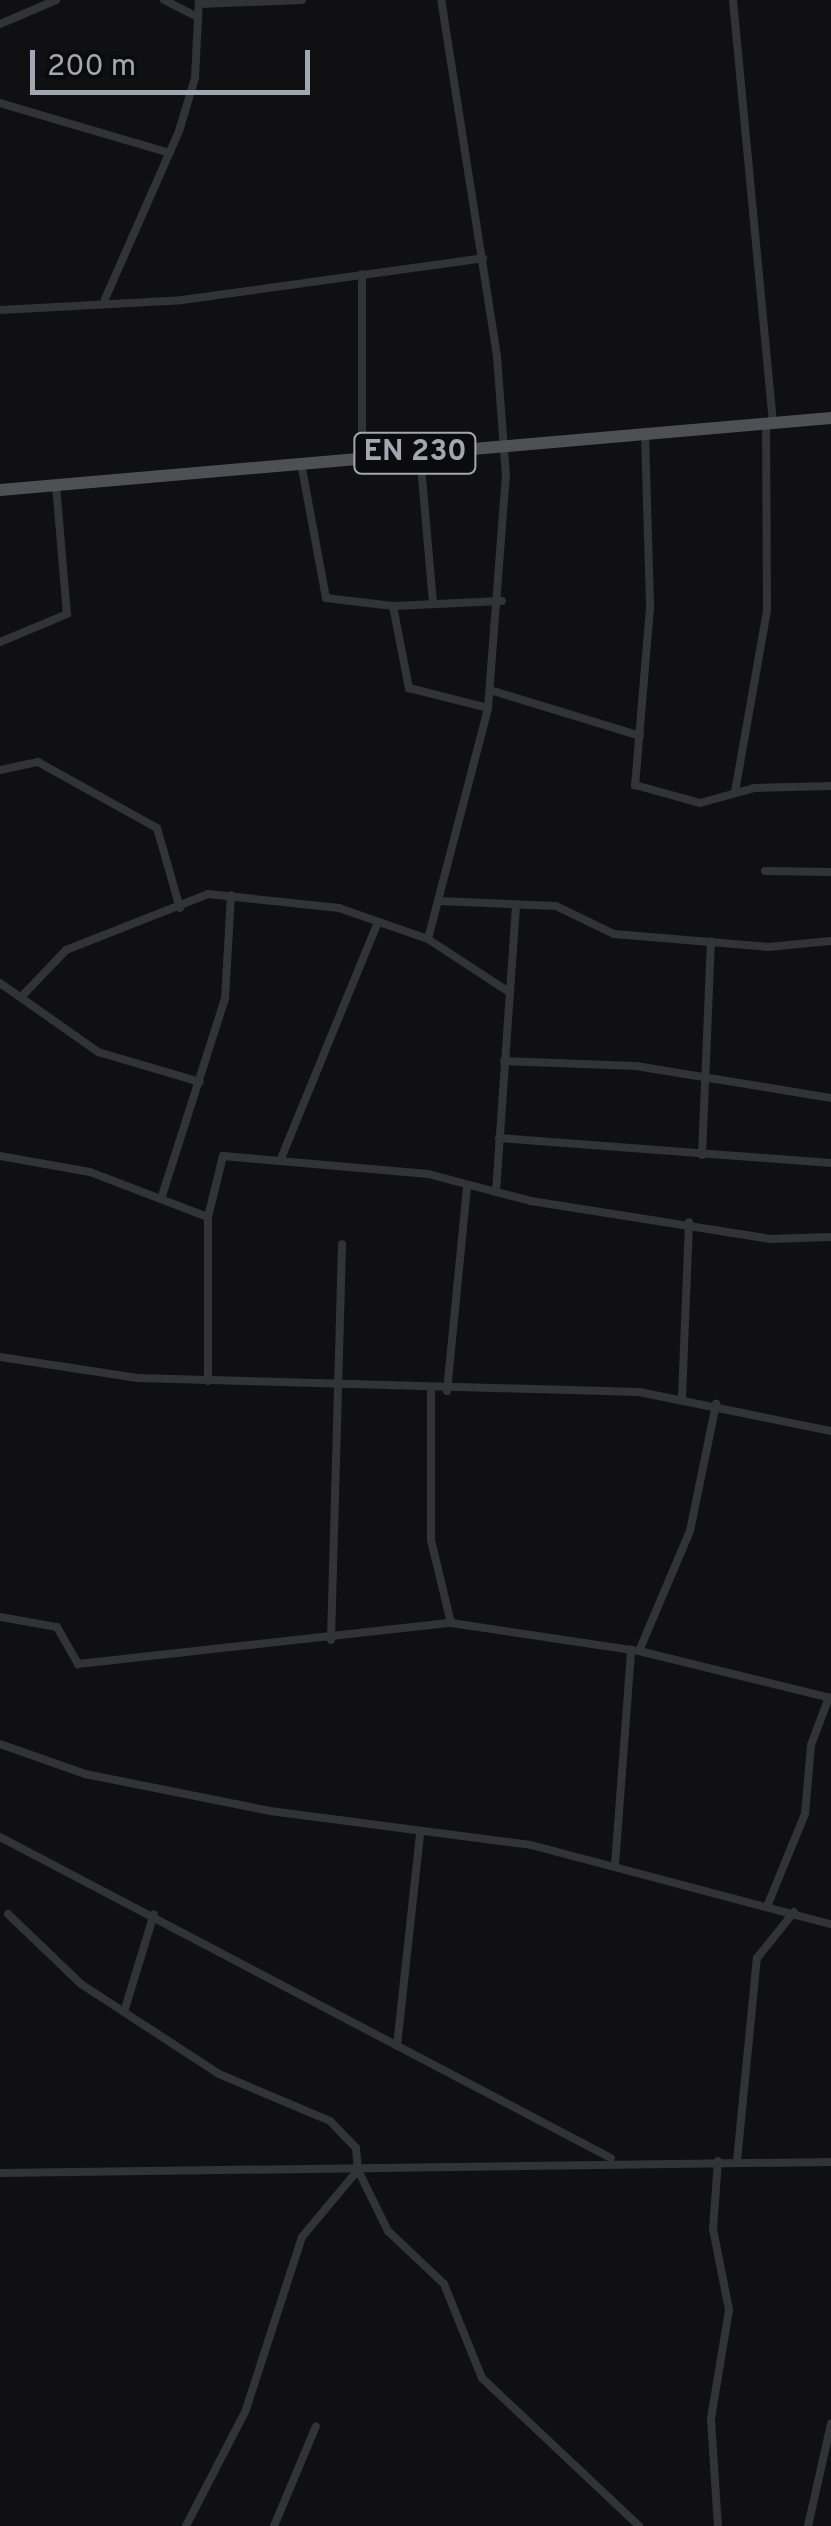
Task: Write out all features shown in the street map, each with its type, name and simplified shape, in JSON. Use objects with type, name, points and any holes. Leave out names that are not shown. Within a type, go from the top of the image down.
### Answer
[{"type":"main road","name":"EN 230","points":[[0,490],[831,418]]},
{"type":"street","points":[[0,24],[56,0]]},
{"type":"street","points":[[164,0],[197,17]]},
{"type":"street","points":[[104,299],[170,154],[195,78],[199,2],[302,0]]},
{"type":"street","points":[[428,939],[488,708],[502,601],[502,446],[483,258],[440,0]]},
{"type":"street","points":[[733,0],[769,423],[767,610],[735,792]]},
{"type":"street","points":[[0,102],[170,154]]},
{"type":"street","points":[[0,310],[104,299],[182,300],[483,258]]},
{"type":"street","points":[[362,274],[362,457]]},
{"type":"street","points":[[645,434],[650,590],[640,790],[700,802],[735,792],[831,786]]},
{"type":"street","points":[[420,452],[433,604]]},
{"type":"street","points":[[301,462],[326,598],[394,606],[502,601]]},
{"type":"street","points":[[0,642],[67,614],[56,485]]},
{"type":"street","points":[[394,606],[409,688],[488,708]]},
{"type":"street","points":[[490,690],[640,736]]},
{"type":"street","points":[[0,770],[38,762],[157,828],[180,908]]},
{"type":"street","points":[[765,870],[831,872]]},
{"type":"street","points":[[24,994],[66,950],[180,908],[201,895],[232,896],[378,922],[428,939],[509,992]]},
{"type":"street","points":[[161,1199],[228,985],[232,896]]},
{"type":"street","points":[[439,901],[567,909],[614,934],[711,941],[831,941]]},
{"type":"street","points":[[496,1192],[516,907]]},
{"type":"street","points":[[282,1156],[378,922]]},
{"type":"street","points":[[702,1156],[711,941]]},
{"type":"street","points":[[0,983],[24,994],[98,1052],[200,1082]]},
{"type":"street","points":[[504,1061],[704,1079],[831,1098]]},
{"type":"street","points":[[499,1138],[831,1163]]},
{"type":"street","points":[[0,1156],[90,1172],[208,1217]]},
{"type":"street","points":[[208,1381],[208,1217],[223,1156],[282,1156],[689,1222],[770,1239],[831,1237]]},
{"type":"street","points":[[447,1391],[466,1188]]},
{"type":"street","points":[[682,1397],[689,1222]]},
{"type":"street","points":[[331,1640],[341,1490],[333,1385],[342,1244]]},
{"type":"street","points":[[0,1357],[208,1381],[431,1392],[682,1397],[831,1431]]},
{"type":"street","points":[[431,1392],[431,1540],[451,1622]]},
{"type":"street","points":[[616,1865],[635,1650],[690,1531],[716,1404]]},
{"type":"street","points":[[0,1616],[58,1627],[78,1664],[331,1640],[451,1622],[635,1650],[830,1698],[810,1745],[805,1814],[768,1904]]},
{"type":"street","points":[[0,1744],[85,1774],[616,1865],[831,1924]]},
{"type":"street","points":[[397,2046],[420,1834]]},
{"type":"street","points":[[0,1837],[154,1914],[614,2160]]},
{"type":"street","points":[[737,2161],[757,1958],[794,1912]]},
{"type":"street","points":[[8,1914],[124,2012],[219,2074],[330,2122],[350,2136],[358,2169],[397,2243],[444,2284],[482,2378],[640,2526]]},
{"type":"street","points":[[124,2012],[154,1914]]},
{"type":"street","points":[[0,2173],[358,2169],[614,2160],[831,2162]]},
{"type":"street","points":[[718,2161],[713,2230],[728,2310],[711,2419],[718,2526]]},
{"type":"street","points":[[186,2526],[245,2412],[302,2236],[358,2169]]},
{"type":"street","points":[[808,2526],[831,2424]]},
{"type":"street","points":[[274,2526],[316,2426]]}]
